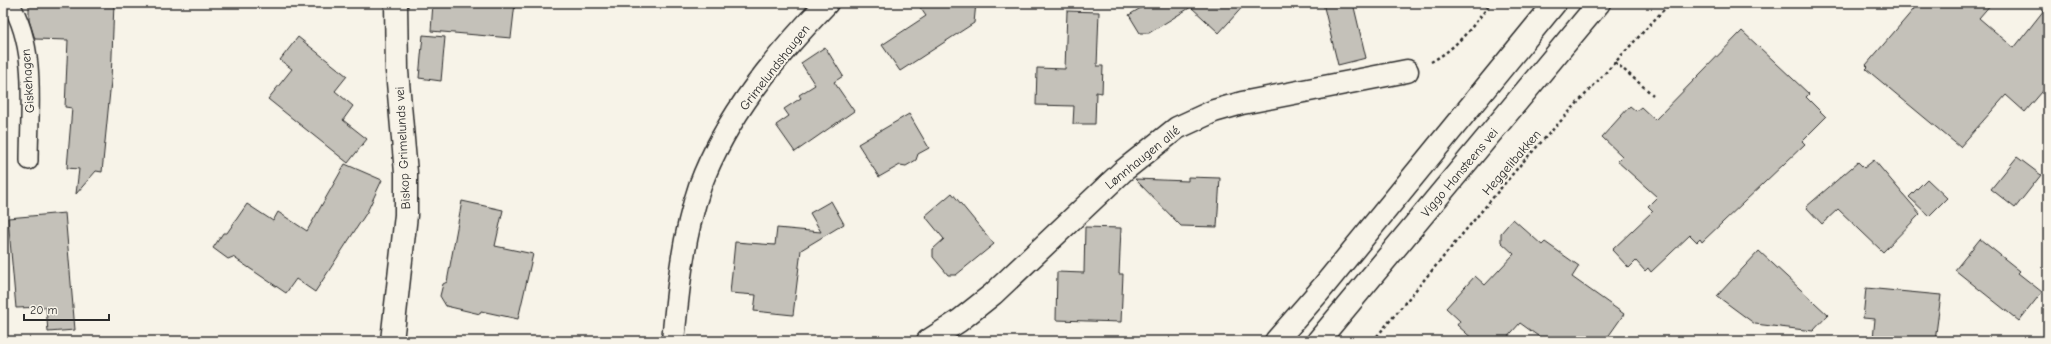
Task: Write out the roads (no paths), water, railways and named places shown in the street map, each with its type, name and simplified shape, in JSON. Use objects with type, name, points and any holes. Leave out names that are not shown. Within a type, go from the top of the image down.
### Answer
[{"type":"main road","name":"Biskop Grimelunds vei","points":[[392,341],[406,215],[406,173],[397,71],[396,3]]},
{"type":"main road","name":"Grimelundshaugen","points":[[673,341],[681,265],[700,187],[712,159],[752,91],[781,55],[827,3]]},
{"type":"main road","points":[[1276,341],[1318,293],[1555,3]]},
{"type":"main road","name":"Viggo Hansteens vei","points":[[1318,341],[1599,3]]},
{"type":"main road","name":"Lønnhaugen allé","points":[[928,341],[959,321],[993,294],[1123,171],[1156,143],[1183,124],[1214,111],[1242,103],[1407,71]]},
{"type":"lane","name":"Giskehagen","points":[[10,3],[21,26],[28,61],[29,161]]}]
